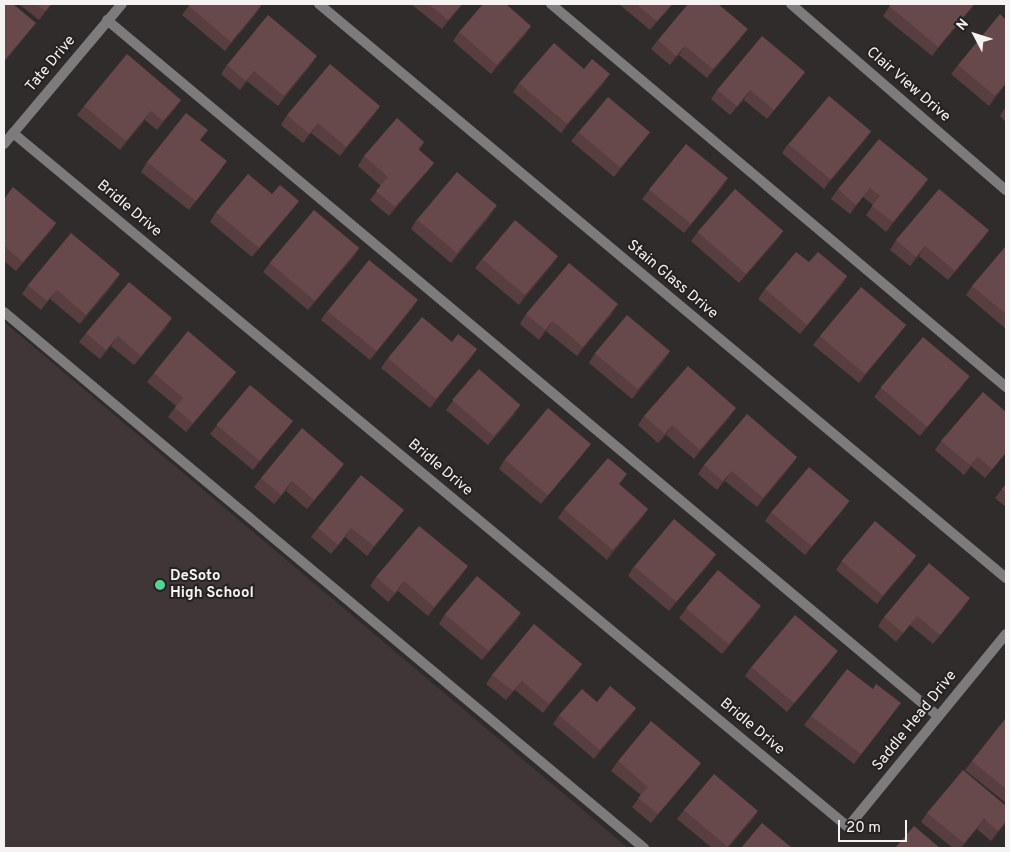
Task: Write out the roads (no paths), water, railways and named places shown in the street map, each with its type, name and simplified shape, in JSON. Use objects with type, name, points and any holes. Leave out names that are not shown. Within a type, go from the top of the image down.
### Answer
[{"type":"street","name":"Tate Drive","points":[[4,144],[122,4]]},
{"type":"street","name":"Stain Glass Drive","points":[[319,4],[1006,578]]},
{"type":"street","points":[[551,4],[1006,387]]},
{"type":"street","name":"Clair View Drive","points":[[791,4],[1006,190]]},
{"type":"street","points":[[107,20],[938,716]]},
{"type":"street","name":"Bridle Drive","points":[[13,133],[848,827]]},
{"type":"street","points":[[4,312],[644,848]]},
{"type":"street","name":"Saddle Head Drive","points":[[848,827],[1006,634]]},
{"type":"place","name":"DeSoto High School","points":[[160,585]]}]
